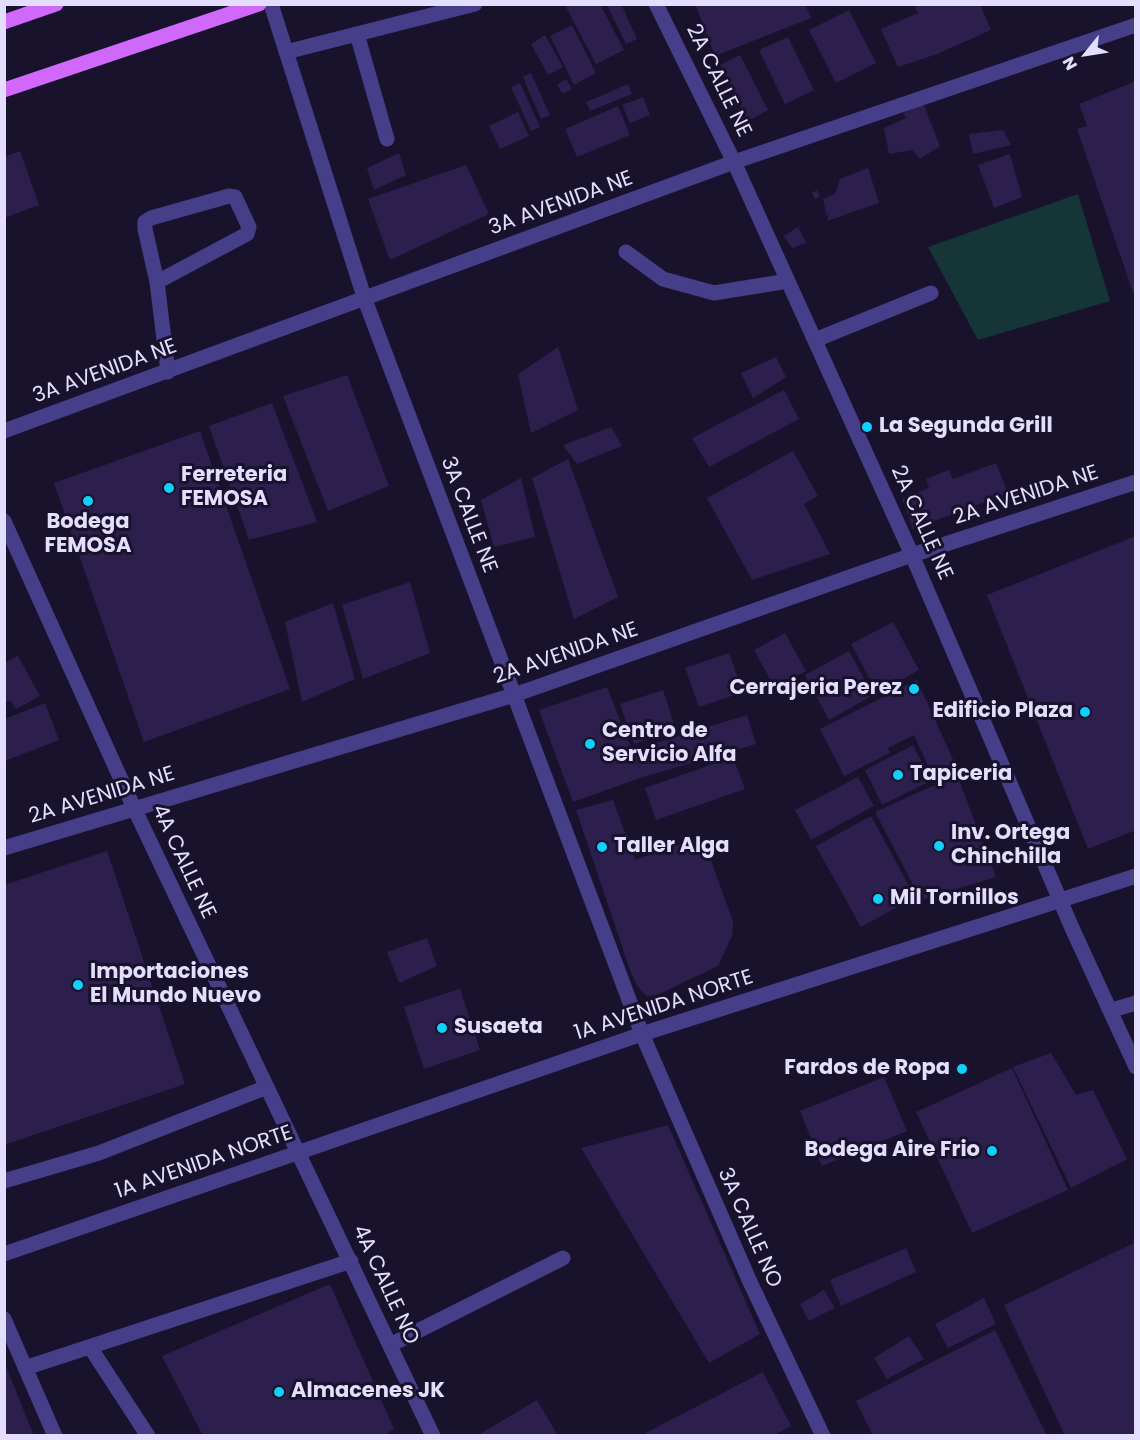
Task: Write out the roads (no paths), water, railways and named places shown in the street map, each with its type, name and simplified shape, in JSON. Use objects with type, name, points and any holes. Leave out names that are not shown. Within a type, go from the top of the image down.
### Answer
[{"type":"main road","points":[[4,22],[56,4]]},
{"type":"main road","points":[[4,90],[259,4]]},
{"type":"street","name":"3A CALLE NE","points":[[271,4],[364,300],[642,1034]]},
{"type":"street","points":[[286,52],[475,4]]},
{"type":"street","name":"2A CALLE NE","points":[[656,4],[734,162],[788,280],[912,555],[1136,1067]]},
{"type":"street","name":"3A AVENIDA NE","points":[[4,431],[734,162],[1136,25]]},
{"type":"street","points":[[357,34],[387,139]]},
{"type":"street","points":[[157,282],[247,234],[249,227],[235,197],[229,196],[162,215],[146,222],[145,229],[157,282],[168,372]]},
{"type":"street","points":[[626,252],[663,279],[714,293],[788,280]]},
{"type":"street","points":[[815,340],[931,293]]},
{"type":"street","name":"2A AVENIDA NE","points":[[4,848],[514,695],[912,555],[1136,482]]},
{"type":"street","name":"4A CALLE NE","points":[[4,521],[134,808],[300,1152]]},
{"type":"street","name":"1A AVENIDA NORTE","points":[[4,1254],[642,1034],[1136,876]]},
{"type":"street","points":[[1112,1010],[1136,1003]]},
{"type":"street","name":"3A CALLE NO","points":[[642,1034],[750,1282],[823,1436]]},
{"type":"street","points":[[4,1181],[99,1153],[267,1087]]},
{"type":"street","name":"4A CALLE NO","points":[[300,1152],[433,1436]]},
{"type":"street","points":[[390,1345],[563,1258]]},
{"type":"street","points":[[26,1368],[351,1261]]},
{"type":"street","points":[[4,1319],[55,1436]]},
{"type":"street","points":[[90,1347],[148,1436]]},
{"type":"place","name":"La Segunda Grill","points":[[867,427]]},
{"type":"place","name":"Ferreteria FEMOSA","points":[[169,488]]},
{"type":"place","name":"Bodega FEMOSA","points":[[88,501]]},
{"type":"place","name":"Cerrajeria Perez","points":[[914,689]]},
{"type":"place","name":"Edificio Plaza","points":[[1085,712]]},
{"type":"place","name":"Centro de Servicio Alfa","points":[[590,744]]},
{"type":"place","name":"Tapiceria","points":[[898,775]]},
{"type":"place","name":"Inv. Ortega Chinchilla","points":[[939,846]]},
{"type":"place","name":"Taller Alga","points":[[602,847]]},
{"type":"place","name":"Mil Tornillos","points":[[878,899]]},
{"type":"place","name":"Importaciones El Mundo Nuevo","points":[[78,985]]},
{"type":"place","name":"Susaeta","points":[[442,1028]]},
{"type":"place","name":"Fardos de Ropa","points":[[962,1069]]},
{"type":"place","name":"Bodega Aire Frio","points":[[992,1151]]},
{"type":"place","name":"Almacenes JK","points":[[279,1392]]}]
